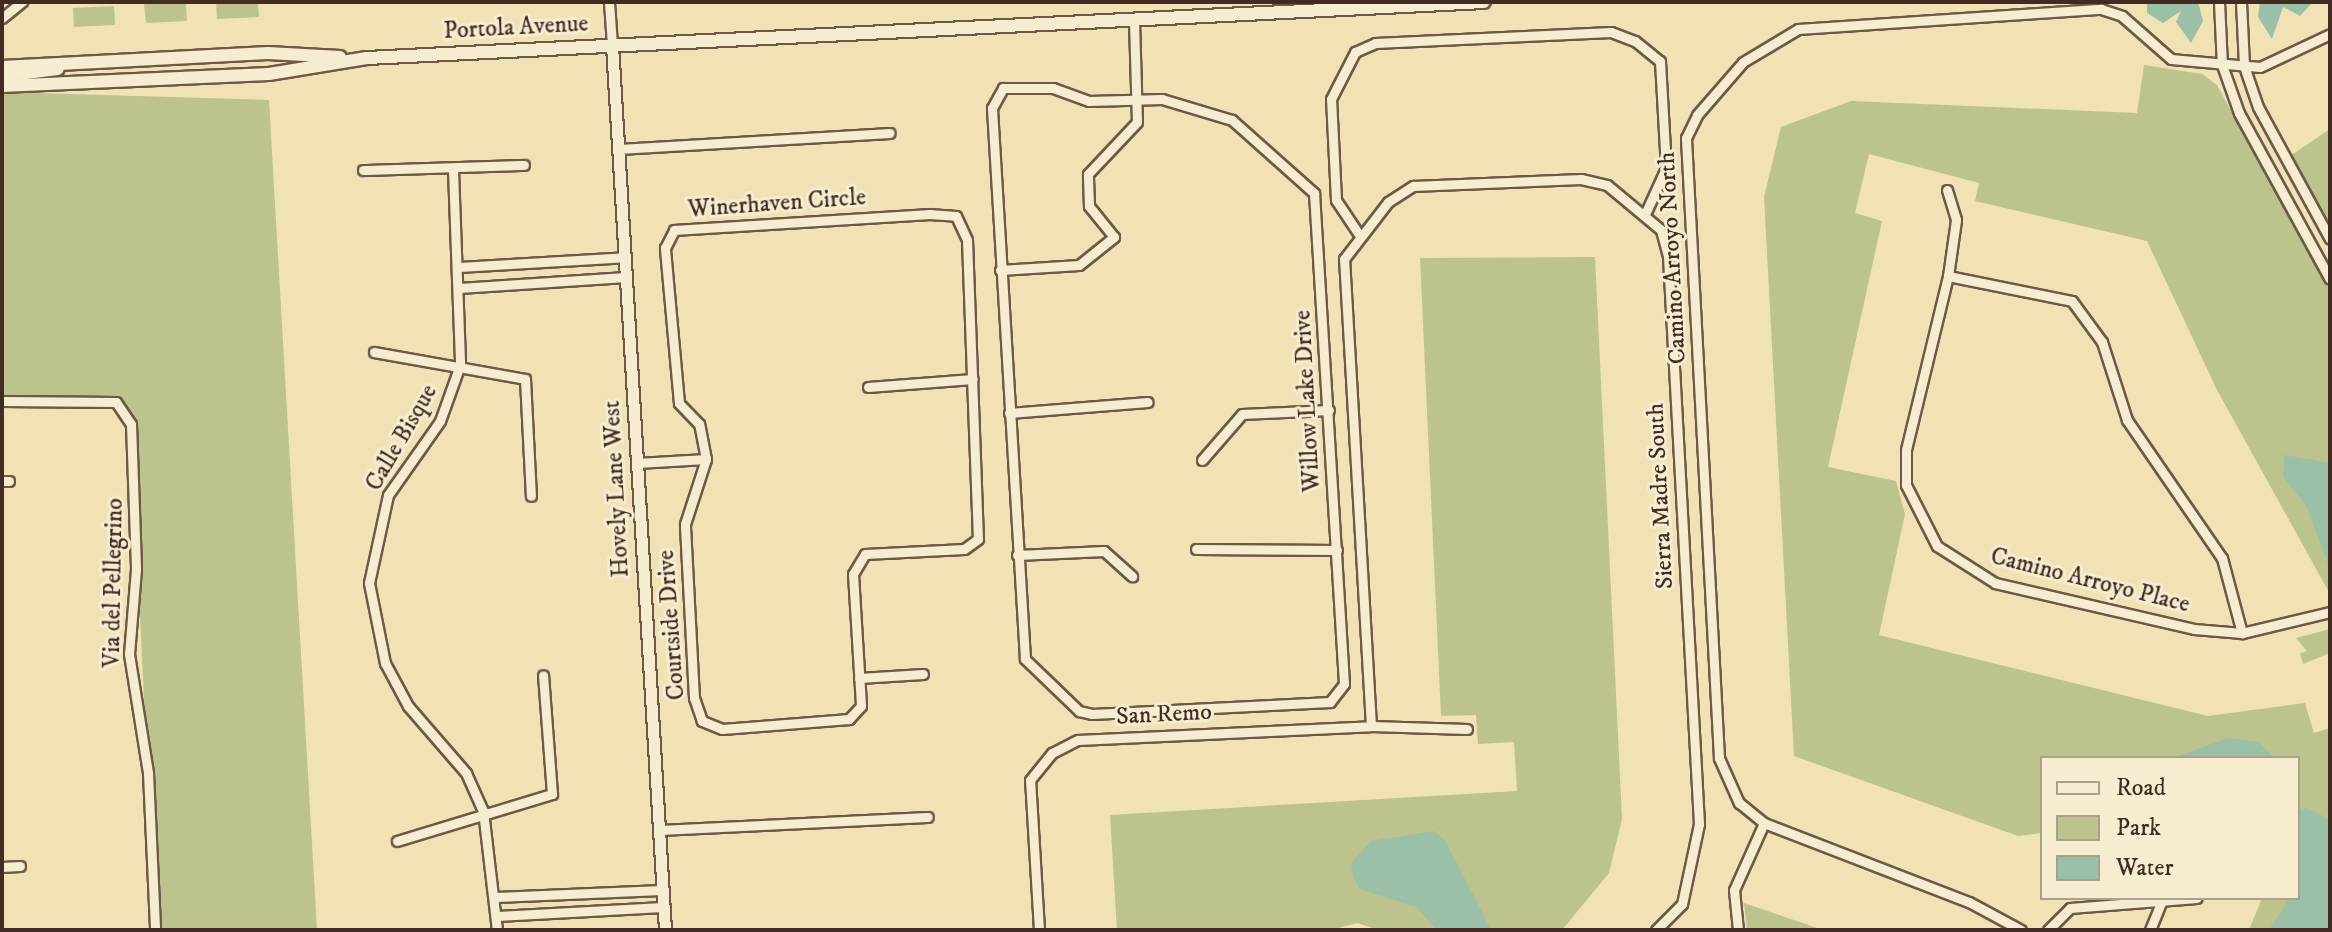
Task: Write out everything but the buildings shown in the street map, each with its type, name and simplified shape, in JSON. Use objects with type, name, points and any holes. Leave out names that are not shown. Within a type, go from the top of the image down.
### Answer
[{"type":"main road","name":"Portola Avenue","points":[[2,67],[268,53],[367,58],[1484,2]]},
{"type":"main road","name":"Portola Avenue","points":[[2,86],[269,74],[367,58]]},
{"type":"main road","points":[[2,76],[67,64]]},
{"type":"street","points":[[2,18],[22,2]]},
{"type":"street","points":[[609,2],[612,45]]},
{"type":"street","points":[[2219,2],[2222,65],[2239,113],[2330,279]]},
{"type":"street","points":[[2241,2],[2244,66],[2330,239]]},
{"type":"street","name":"Camino Arroyo North","points":[[1764,823],[1739,803],[1719,758],[1686,138],[1697,115],[1743,62],[1798,29],[2101,9],[2122,16],[2171,59],[2244,66],[2276,63],[2330,34]]},
{"type":"street","points":[[1000,270],[1079,265],[1114,237],[1089,206],[1088,174],[1137,122],[1139,99],[1134,20]]},
{"type":"street","points":[[1371,726],[1344,259],[1360,236],[1336,200],[1331,99],[1355,52],[1375,43],[1611,32],[1660,61],[1666,168],[1646,212]]},
{"type":"street","name":"Hovely Lane West","points":[[612,45],[665,930]]},
{"type":"street","name":"Willow Lake Drive","points":[[1021,87],[1053,88],[1089,101],[1139,99],[1232,120],[1314,193],[1344,684],[1330,702],[1092,714],[1079,711],[1025,659],[1000,270],[994,96],[1021,87]]},
{"type":"street","points":[[619,149],[890,133]]},
{"type":"street","points":[[363,170],[453,170],[524,165]]},
{"type":"street","name":"Calle Bisque","points":[[453,170],[459,267],[460,365],[440,421],[388,495],[369,583],[385,663],[408,706],[466,773],[483,811],[496,897],[497,930]]},
{"type":"street","name":"Sierra Madre South","points":[[1360,236],[1400,191],[1581,179],[1607,185],[1646,212],[1661,230],[1668,257],[1699,824],[1682,904],[1656,930]]},
{"type":"street","name":"Camino Arroyo Place","points":[[1947,190],[1956,220],[1948,276],[1906,450],[1906,485],[1937,546],[1995,583],[2242,633],[2330,612]]},
{"type":"street","name":"Winerhaven Circle","points":[[706,459],[699,424],[679,403],[673,366],[665,248],[674,230],[956,216],[967,240],[973,379]]},
{"type":"street","points":[[459,267],[625,257]]},
{"type":"street","points":[[515,263],[517,285]]},
{"type":"street","points":[[1948,276],[2072,301],[2102,342],[2127,420],[2222,558],[2242,633]]},
{"type":"street","points":[[459,288],[626,277]]},
{"type":"street","points":[[374,352],[525,379],[531,496]]},
{"type":"street","points":[[868,387],[973,379]]},
{"type":"street","name":"Courtside Drive","points":[[706,459],[685,524],[694,698],[702,721],[722,729],[849,719],[861,706],[853,574],[865,554],[964,549],[978,539],[973,379]]},
{"type":"street","name":"Via del Pellegrino","points":[[2,401],[116,402],[131,424],[136,569],[129,654],[148,773],[155,930]]},
{"type":"street","points":[[1009,413],[1148,402]]},
{"type":"street","points":[[1202,460],[1242,414],[1329,410]]},
{"type":"street","points":[[637,463],[706,459]]},
{"type":"street","points":[[1196,549],[1337,550]]},
{"type":"street","points":[[1017,555],[1104,551],[1132,576]]},
{"type":"street","points":[[859,678],[923,674]]},
{"type":"street","points":[[397,841],[434,835],[483,811],[552,794],[543,675]]},
{"type":"street","name":"San Remo","points":[[1039,930],[1030,780],[1052,753],[1078,740],[1371,726],[1467,729]]},
{"type":"street","points":[[659,830],[928,817]]},
{"type":"street","points":[[1738,930],[1734,890],[1764,823],[1969,902],[2021,930]]},
{"type":"street","points":[[2,867],[20,866]]},
{"type":"street","points":[[496,897],[662,890]]},
{"type":"street","points":[[552,894],[555,914]]},
{"type":"street","points":[[2048,930],[2070,908],[2183,900]]},
{"type":"street","points":[[2150,930],[2161,903]]},
{"type":"street","points":[[497,916],[663,907]]},
{"type":"green space","points":[[186,2],[187,21],[146,23],[144,4]]},
{"type":"green space","points":[[216,2],[258,2],[259,17],[217,19]]},
{"type":"green space","points":[[114,6],[115,25],[74,27],[73,8]]},
{"type":"green space","points":[[2144,65],[2202,74],[2217,85],[2330,291],[2330,594],[2217,390],[2147,241],[1975,201],[1979,183],[1869,154],[1855,213],[1882,221],[1828,467],[1896,481],[1905,514],[1879,635],[2208,716],[2305,703],[2314,733],[2330,728],[2330,930],[2249,930],[2261,900],[2300,900],[2300,756],[2040,756],[2040,833],[2018,836],[1794,756],[1764,197],[1781,127],[1851,101],[2137,113]]},
{"type":"green space","points":[[2,92],[269,100],[317,930],[155,930],[131,424],[116,402],[2,406]]},
{"type":"green space","points":[[2330,129],[2330,228],[2290,156]]},
{"type":"green space","points":[[1595,257],[1622,819],[1609,873],[1562,930],[1379,930],[1357,923],[1331,930],[1117,930],[1110,815],[1517,791],[1514,742],[1478,744],[1476,715],[1441,716],[1420,258]]},
{"type":"green space","points":[[2330,629],[2330,653],[2303,664],[2300,653],[2307,651],[2296,638]]},
{"type":"green space","points":[[1744,903],[1823,930],[1747,930]]},
{"type":"water","points":[[2147,2],[2198,2],[2203,21],[2191,43],[2176,22],[2181,11],[2163,23],[2147,13]]},
{"type":"water","points":[[2260,2],[2313,2],[2300,16],[2283,7],[2272,39],[2258,17]]},
{"type":"water","points":[[2284,455],[2330,463],[2330,569],[2306,505],[2283,477]]},
{"type":"water","points":[[2228,738],[2258,742],[2273,756],[2178,756]]},
{"type":"water","points":[[2306,807],[2330,820],[2330,930],[2269,930],[2289,900],[2300,900],[2300,810]]},
{"type":"water","points":[[1434,831],[1445,840],[1491,930],[1437,930],[1416,907],[1360,889],[1353,877],[1351,863],[1371,841]]}]
